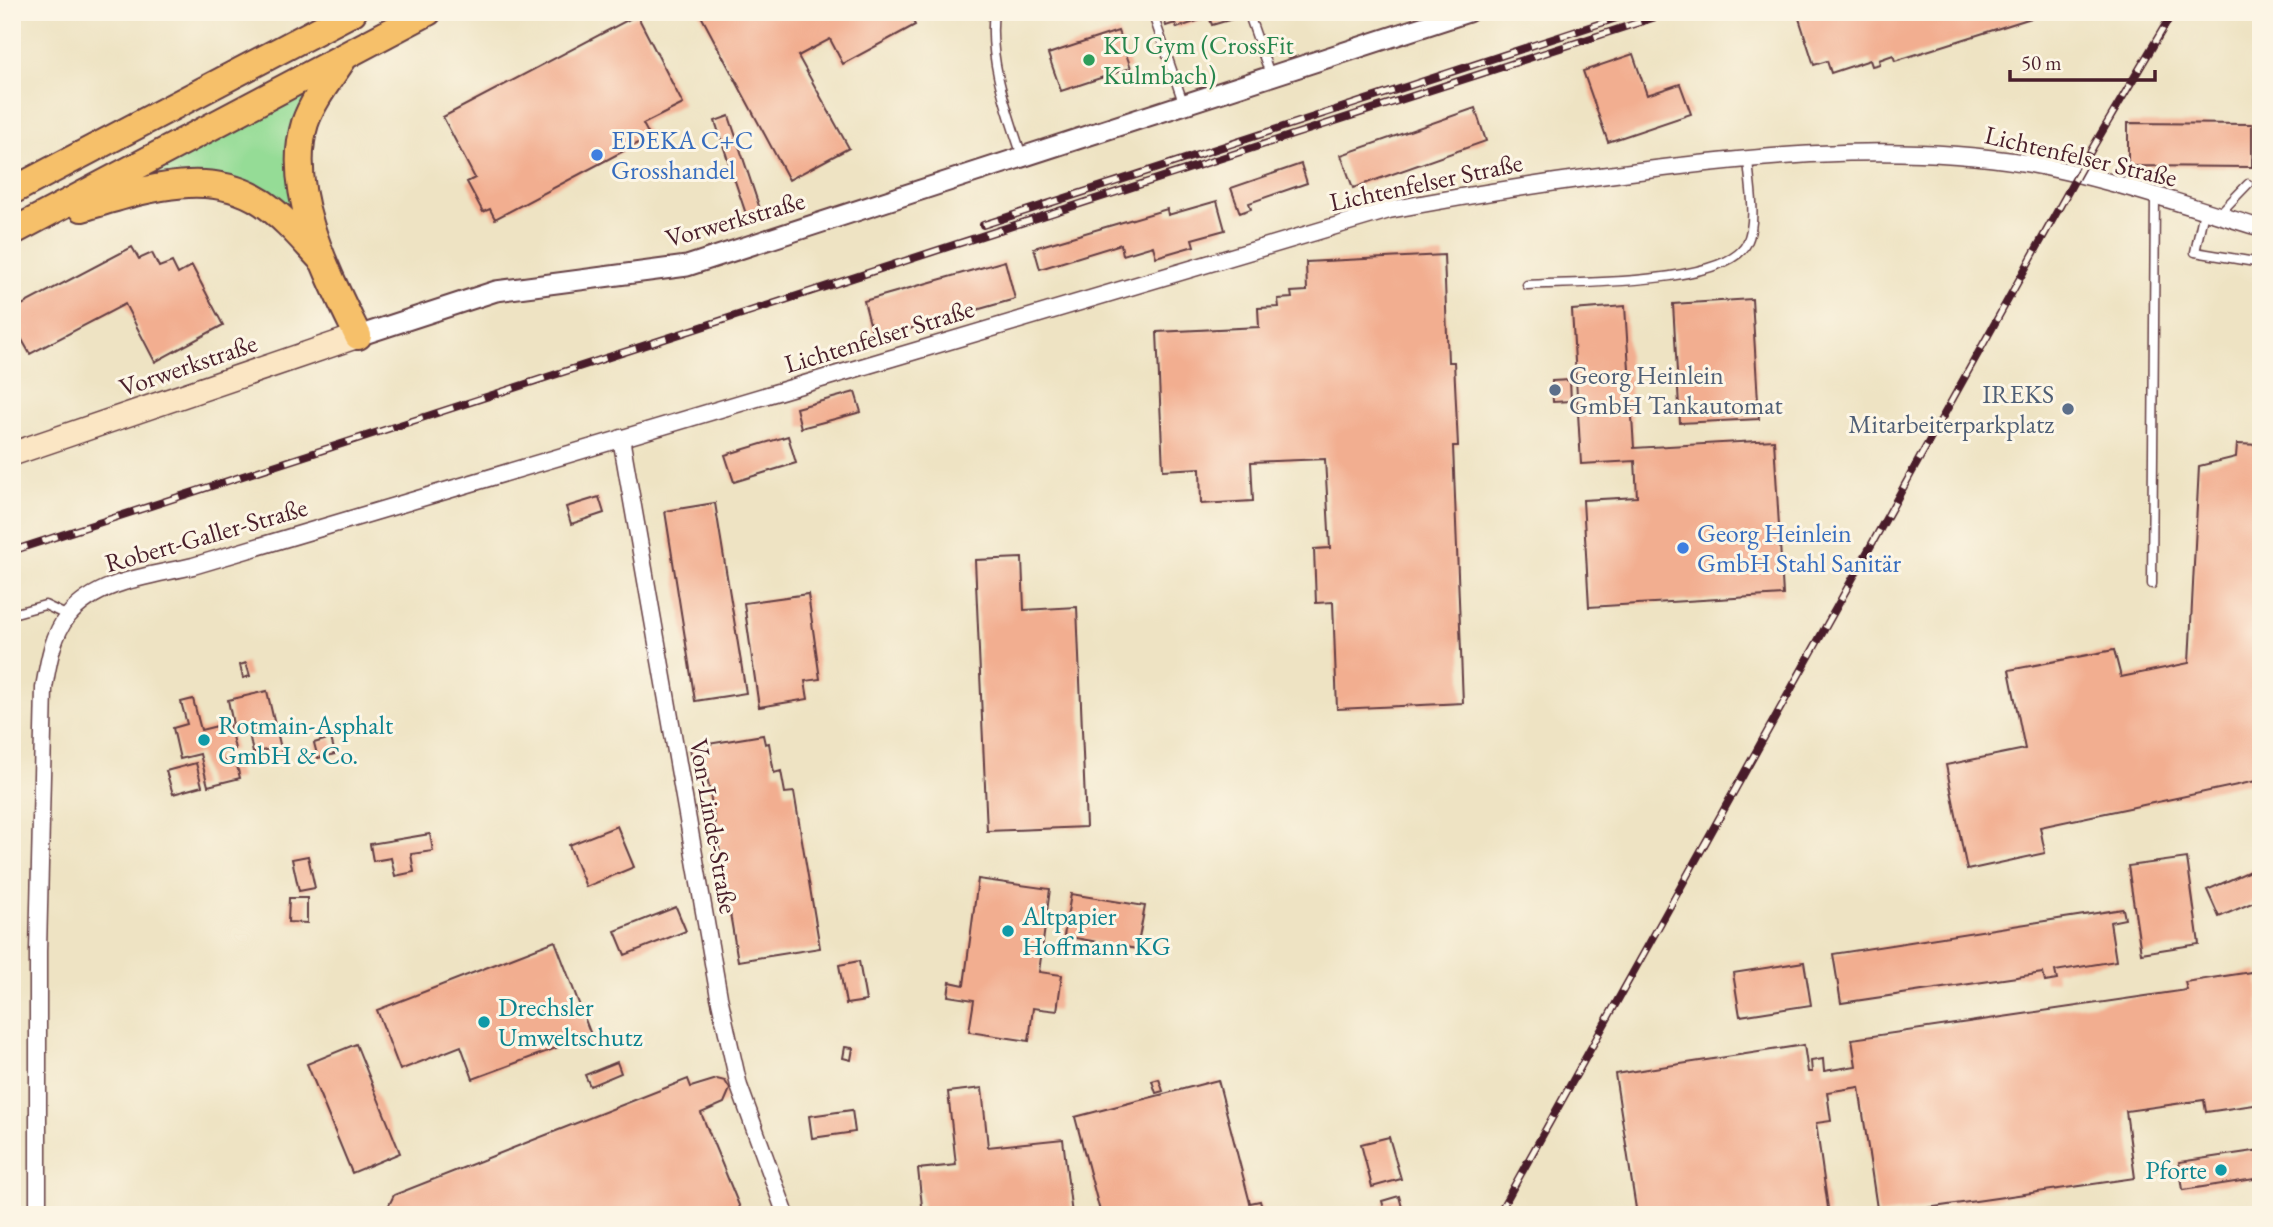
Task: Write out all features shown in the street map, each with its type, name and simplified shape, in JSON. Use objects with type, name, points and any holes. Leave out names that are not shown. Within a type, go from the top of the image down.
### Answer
[{"type":"highway","points":[[12,191],[353,12]]},
{"type":"highway","points":[[21,227],[428,12]]},
{"type":"highway","points":[[345,56],[314,102],[300,143],[300,171],[321,259],[358,336]]},
{"type":"highway","points":[[21,227],[176,184],[207,183],[261,202],[285,221],[321,259]]},
{"type":"main road","name":"Vorwerkstraße","points":[[12,454],[358,336]]},
{"type":"street","name":"Vorwerkstraße","points":[[358,336],[496,291],[687,267],[1468,12]]},
{"type":"street","name":"Lichtenfelser Straße","points":[[621,438],[1389,210],[1520,185],[1748,158],[1910,152],[1965,155],[2028,163],[2261,228]]},
{"type":"street","name":"Robert-Galler-Straße","points":[[38,1215],[38,966],[44,688],[52,649],[68,616],[105,587],[193,566],[621,438]]},
{"type":"street","name":"Von-Linde-Straße","points":[[621,438],[719,997],[740,1086],[786,1215]]},
{"type":"lane","points":[[994,12],[992,30],[1002,94],[1023,158]]},
{"type":"lane","points":[[1152,12],[1184,105]]},
{"type":"lane","points":[[1248,12],[1271,77]]},
{"type":"lane","points":[[1527,285],[1689,275],[1733,259],[1746,246],[1752,230],[1748,158]]},
{"type":"lane","points":[[2248,184],[2211,213],[2195,252],[2261,263]]},
{"type":"lane","points":[[2152,584],[2155,197]]},
{"type":"lane","points":[[12,614],[45,605],[68,616]]},
{"type":"green space","points":[[307,90],[293,211],[148,177],[147,172]]},
{"type":"building","points":[[699,12],[909,12],[915,25],[843,64],[830,39],[798,56],[849,148],[789,180]]},
{"type":"building","points":[[1162,12],[1237,12],[1239,17],[1212,25],[1209,17],[1177,28],[1175,23],[1166,26]]},
{"type":"building","points":[[1797,12],[2047,13],[1895,61],[1893,55],[1879,60],[1880,64],[1872,66],[1870,60],[1831,73],[1827,61],[1814,65]]},
{"type":"building","points":[[637,15],[683,104],[643,124],[650,137],[495,219],[490,209],[483,212],[467,182],[475,178],[443,117]]},
{"type":"building","points":[[1118,31],[1131,68],[1061,91],[1048,54]]},
{"type":"building","points":[[1633,54],[1647,95],[1680,84],[1691,114],[1608,142],[1583,71]]},
{"type":"building","points":[[1475,108],[1486,141],[1353,188],[1341,155]]},
{"type":"building","points":[[729,116],[762,215],[748,220],[715,121]]},
{"type":"building","points":[[2128,123],[2252,124],[2252,167],[2128,166]]},
{"type":"building","points":[[1301,164],[1307,183],[1249,203],[1251,209],[1240,213],[1231,188]]},
{"type":"building","points":[[1217,201],[1225,230],[1192,239],[1194,246],[1156,257],[1153,246],[1123,255],[1121,244],[1040,269],[1034,248],[1167,209],[1168,215]]},
{"type":"building","points":[[132,247],[139,259],[152,253],[159,267],[172,262],[178,274],[192,266],[223,325],[155,362],[125,304],[30,354],[12,322],[12,310]]},
{"type":"building","points":[[1444,255],[1448,362],[1454,362],[1458,446],[1453,446],[1463,703],[1337,709],[1333,602],[1316,603],[1314,549],[1330,548],[1325,459],[1251,462],[1253,501],[1201,504],[1200,468],[1163,470],[1157,332],[1259,327],[1258,308],[1279,307],[1278,299],[1292,298],[1291,292],[1307,291],[1306,262]]},
{"type":"building","points":[[1005,261],[1015,299],[874,339],[864,301]]},
{"type":"building","points":[[1752,299],[1759,419],[1680,423],[1673,304]]},
{"type":"building","name":"Georg Heinlein GmbH Stahl Sanitär","points":[[1625,306],[1634,448],[1774,440],[1783,595],[1589,607],[1583,500],[1637,497],[1635,461],[1581,464],[1572,310]]},
{"type":"building","points":[[1570,380],[1571,401],[1553,402],[1552,381]]},
{"type":"building","points":[[855,392],[861,412],[801,428],[796,408]]},
{"type":"building","points":[[788,436],[796,463],[734,482],[725,455]]},
{"type":"building","points":[[2237,444],[2261,445],[2261,780],[2040,827],[2045,853],[1967,870],[1946,765],[2025,749],[2009,670],[2114,650],[2121,677],[2189,663],[2199,466],[2236,457]]},
{"type":"building","points":[[599,497],[604,513],[571,524],[566,507]]},
{"type":"building","points":[[715,503],[746,693],[695,701],[665,511]]},
{"type":"building","points":[[1022,558],[1024,610],[1077,607],[1086,827],[987,831],[975,560]]},
{"type":"building","points":[[808,594],[820,679],[805,681],[808,699],[759,707],[744,603]]},
{"type":"building","points":[[246,663],[250,676],[243,678],[240,665]]},
{"type":"building","points":[[267,691],[275,725],[235,734],[228,700]]},
{"type":"building","name":"Rotmain-Asphalt GmbH & Co.","points":[[193,699],[201,730],[229,723],[235,749],[217,753],[219,762],[235,758],[240,778],[208,786],[200,754],[180,759],[173,728],[187,724],[181,702]]},
{"type":"building","points":[[276,727],[282,753],[272,755],[270,749],[253,753],[249,733]]},
{"type":"building","points":[[763,735],[765,744],[769,743],[774,773],[781,771],[785,793],[794,792],[820,948],[738,961],[704,758],[692,760],[690,747]]},
{"type":"building","points":[[331,738],[335,754],[318,758],[314,743]]},
{"type":"building","points":[[196,763],[202,786],[173,794],[166,771]]},
{"type":"building","points":[[617,826],[634,867],[586,887],[569,845]]},
{"type":"building","points":[[430,834],[433,851],[411,854],[414,872],[395,876],[391,858],[373,861],[370,844]]},
{"type":"building","points":[[308,856],[315,888],[299,891],[292,859]]},
{"type":"building","points":[[2187,858],[2199,944],[2141,953],[2128,866]]},
{"type":"building","points":[[2261,866],[2261,904],[2256,906],[2254,902],[2219,917],[2207,890]]},
{"type":"building","name":"Altpapier Hoffmann KG","points":[[978,879],[1050,889],[1039,972],[1062,975],[1057,1011],[1033,1008],[1029,1041],[969,1032],[974,1000],[948,996],[950,982],[964,985]]},
{"type":"building","points":[[1071,894],[1145,906],[1137,949],[1064,936]]},
{"type":"building","points":[[289,898],[307,898],[307,923],[288,922]]},
{"type":"building","points":[[676,907],[686,931],[625,955],[615,931]]},
{"type":"building","points":[[2123,909],[2125,919],[2110,922],[2116,961],[2055,971],[2057,980],[2045,982],[2043,973],[1841,1003],[1833,954]]},
{"type":"building","name":"Drechsler Umweltschutz","points":[[555,941],[591,1035],[473,1079],[461,1046],[400,1070],[377,1010]]},
{"type":"building","points":[[859,961],[866,1001],[846,1004],[839,965]]},
{"type":"building","points":[[1804,962],[1811,1005],[1740,1016],[1733,973]]},
{"type":"building","points":[[2258,971],[2261,1104],[2206,1112],[2204,1100],[2126,1111],[2135,1178],[1878,1215],[1859,1087],[1827,1092],[1831,1121],[1816,1123],[1829,1215],[1637,1215],[1615,1074],[1804,1045],[1808,1072],[1812,1072],[1811,1061],[1823,1059],[1824,1071],[1856,1066],[1852,1039],[2187,990],[2185,982]]},
{"type":"building","points":[[356,1044],[400,1153],[352,1173],[307,1064]]},
{"type":"building","points":[[845,1047],[853,1048],[851,1060],[843,1058]]},
{"type":"building","points":[[617,1062],[621,1073],[590,1086],[585,1075]]},
{"type":"building","points":[[688,1079],[691,1087],[717,1079],[725,1081],[730,1089],[724,1103],[701,1113],[743,1215],[384,1215],[394,1195]]},
{"type":"building","points":[[1159,1079],[1163,1091],[1156,1093],[1152,1081]]},
{"type":"building","points":[[1218,1080],[1250,1203],[1260,1201],[1264,1215],[1101,1215],[1075,1117]]},
{"type":"building","points":[[982,1088],[988,1147],[1063,1139],[1072,1215],[923,1215],[918,1169],[956,1165],[948,1092]]},
{"type":"building","points":[[852,1110],[855,1132],[812,1138],[809,1116]]},
{"type":"building","points":[[1389,1137],[1401,1179],[1372,1187],[1361,1144]]},
{"type":"building","name":"Pforte","points":[[2261,1150],[2261,1178],[2183,1190],[2179,1162]]},
{"type":"building","points":[[1399,1196],[1404,1215],[1386,1215],[1382,1201]]},
{"type":"railway","points":[[983,225],[1635,12]]},
{"type":"railway","points":[[12,551],[1671,12]]},
{"type":"railway","points":[[1498,1215],[2093,147],[2173,12]]},
{"type":"place","name":"KU Gym (CrossFit Kulmbach)","points":[[1089,60]]},
{"type":"place","name":"EDEKA C+C Grosshandel","points":[[597,155]]},
{"type":"place","name":"Georg Heinlein GmbH Tankautomat","points":[[1555,390]]},
{"type":"place","name":"IREKS Mitarbeiterparkplatz","points":[[2068,409]]},
{"type":"place","name":"Georg Heinlein GmbH Stahl Sanitär","points":[[1683,548]]},
{"type":"place","name":"Rotmain-Asphalt GmbH & Co.","points":[[204,740]]},
{"type":"place","name":"Altpapier Hoffmann KG","points":[[1008,931]]},
{"type":"place","name":"Drechsler Umweltschutz","points":[[484,1022]]},
{"type":"place","name":"Pforte","points":[[2221,1170]]}]
